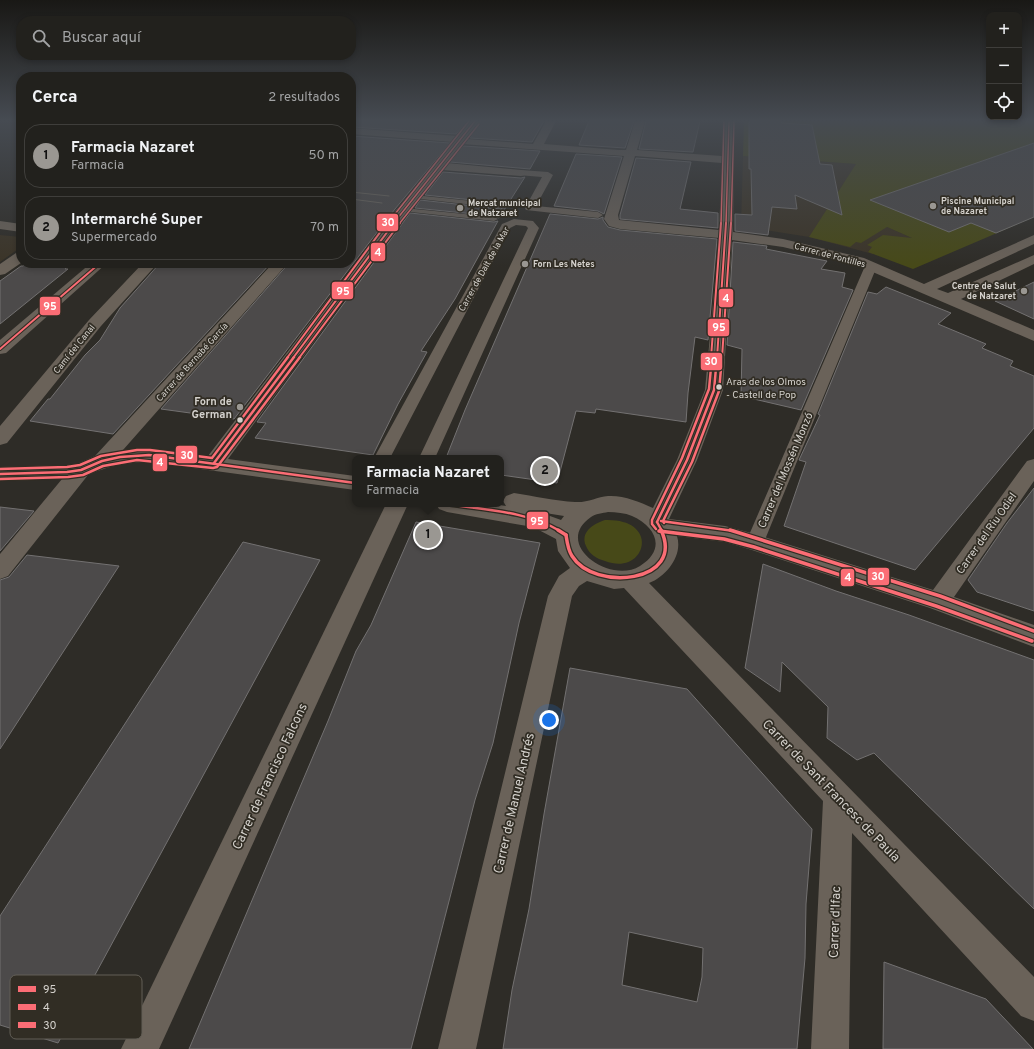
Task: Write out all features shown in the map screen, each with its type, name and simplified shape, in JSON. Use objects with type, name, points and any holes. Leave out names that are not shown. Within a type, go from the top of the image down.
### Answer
[{"type":"street","points":[[214,463],[435,170]]},
{"type":"street","points":[[485,170],[548,175],[530,208],[598,214]]},
{"type":"street","name":"Carrer de Fontilles","points":[[625,170],[611,219],[620,225],[726,235],[783,243],[859,261],[1034,336]]},
{"type":"street","points":[[658,524],[687,460],[714,390],[726,235],[727,170]]},
{"type":"street","points":[[0,217],[16,219]]},
{"type":"street","name":"Carrer de Dalt de la Mar","points":[[384,455],[506,226],[514,222],[529,223],[534,228],[428,455]]},
{"type":"street","points":[[0,224],[16,227]]},
{"type":"street","points":[[925,289],[1034,239]]},
{"type":"street","points":[[356,254],[370,255]]},
{"type":"street","points":[[948,299],[1034,259]]},
{"type":"street","points":[[0,271],[16,260]]},
{"type":"street","name":"Carrer del Mossén Monzó","points":[[755,542],[871,266]]},
{"type":"street","points":[[0,349],[94,268]]},
{"type":"street","name":"Camí del Canal","points":[[0,439],[95,323],[146,268]]},
{"type":"street","name":"Carrer de Bernabé García","points":[[102,461],[277,268]]},
{"type":"street","points":[[0,474],[67,472],[81,470],[102,461],[131,456],[149,455],[352,483]]},
{"type":"street","name":"Carrer del Riu Odiel","points":[[938,601],[1034,466]]},
{"type":"street","points":[[0,570],[81,470]]},
{"type":"street","points":[[504,499],[567,509],[586,510]]},
{"type":"street","points":[[602,505],[620,505],[635,509],[649,516],[658,524],[665,535],[667,545],[666,555],[659,565],[648,574],[630,579],[602,577],[588,571],[575,561],[568,548],[566,535],[569,525],[576,516],[586,510],[602,505]]},
{"type":"street","name":"Carrer de Francisco Falcons","points":[[140,1049],[396,507]]},
{"type":"street","points":[[465,507],[535,519],[558,528],[566,535]]},
{"type":"street","points":[[658,524],[725,534],[755,542],[938,601],[1034,636]]},
{"type":"street","name":"Carrer de Manuel Andrés","points":[[457,1049],[560,596],[565,584],[572,578],[588,571]]},
{"type":"street","name":"Carrer de Sant Francesc de Paula","points":[[630,579],[646,594],[1034,1003]]},
{"type":"street","name":"Carrer d'Ifac","points":[[830,1049],[838,796]]},
{"type":"lane","points":[[414,197],[501,206]]},
{"type":"lane","points":[[404,210],[494,219]]},
{"type":"shaded area","points":[[743,170],[853,170],[831,202],[912,238],[873,254],[809,237],[741,226]]},
{"type":"shaded area","points":[[852,170],[1034,170],[1034,217],[913,269],[868,252],[872,247],[867,245],[883,235],[912,238],[887,227],[861,243],[856,242],[850,247],[809,237]]},
{"type":"shaded area","points":[[0,235],[16,237],[16,251],[0,262]]},
{"type":"shaded area","points":[[605,520],[623,522],[635,528],[641,536],[642,546],[638,555],[630,561],[619,564],[599,559],[587,549],[585,541],[586,533],[592,526]]},
{"type":"building","points":[[356,170],[428,170],[356,260]]},
{"type":"building","points":[[569,170],[618,170],[604,214],[598,211],[554,206]]},
{"type":"building","points":[[633,170],[689,170],[680,209],[718,213],[718,228],[620,219]]},
{"type":"building","points":[[751,170],[833,170],[842,215],[795,195],[797,209],[772,207],[768,235],[735,231],[735,214],[752,215]]},
{"type":"building","points":[[956,170],[1034,170],[1034,217],[996,233],[971,223],[949,232],[870,200]]},
{"type":"building","points":[[443,172],[521,178],[525,177],[499,218],[494,216],[415,208],[420,200],[501,209],[505,206],[501,203],[425,195]]},
{"type":"building","points":[[410,213],[494,222],[498,221],[455,299],[421,351],[427,352],[398,404],[373,455],[255,438],[266,423],[257,422]]},
{"type":"building","points":[[550,214],[598,219],[603,217],[603,220],[608,227],[620,230],[717,239],[708,340],[695,337],[686,422],[596,409],[595,413],[576,411],[557,483],[504,475],[504,455],[447,455],[465,410]]},
{"type":"building","points":[[733,242],[767,246],[766,249],[827,261],[821,269],[845,273],[842,287],[853,290],[801,410],[741,396],[742,349],[727,345]]},
{"type":"building","points":[[18,268],[68,269],[0,324],[0,281]]},
{"type":"building","points":[[156,268],[266,268],[113,434],[30,421],[48,399],[50,399],[85,355],[100,340],[120,308]]},
{"type":"building","points":[[285,268],[350,268],[234,419],[161,409]]},
{"type":"building","name":"Centre de Salut de Natzaret","points":[[1034,282],[1034,319],[995,301]]},
{"type":"building","points":[[886,287],[951,313],[938,324],[986,344],[982,348],[1013,361],[1010,366],[1034,376],[1034,428],[915,570],[784,526],[806,462],[799,460],[820,415],[818,414],[868,292],[877,294]]},
{"type":"building","points":[[1034,488],[1034,611],[977,592],[968,580],[1007,523]]},
{"type":"building","points":[[0,507],[34,511],[0,551]]},
{"type":"building","points":[[416,522],[540,543],[519,623],[493,743],[475,800],[411,1049],[189,1049],[328,721],[356,651],[371,625]]},
{"type":"building","points":[[243,542],[320,560],[95,975],[10,975],[10,1028],[0,1025],[0,916]]},
{"type":"building","points":[[27,555],[119,566],[0,749],[0,580],[9,577]]},
{"type":"building","points":[[763,564],[1034,660],[1034,909],[874,753],[857,760],[827,738],[828,707],[782,662],[780,692],[745,668]]},
{"type":"building","points":[[570,668],[687,689],[812,829],[806,904],[805,958],[797,1049],[503,1049],[512,990],[529,909]],"holes":[[[629,932],[703,948],[702,977],[697,1002],[622,985]]]},
{"type":"building","points":[[884,962],[986,999],[1033,1049],[883,1049]]},
{"type":"building","points":[[45,1039],[60,1039],[58,1043]]},
{"type":"tram line","points":[[356,193],[389,196]]},
{"type":"tram line","points":[[356,200],[382,203]]},
{"type":"transit line","name":"30","points":[[356,265],[429,170]]},
{"type":"transit line","name":"95","points":[[214,463],[401,213],[436,170]]},
{"type":"transit line","name":"4","points":[[0,479],[68,477],[83,475],[103,466],[137,460],[213,468],[217,467],[405,216],[442,170]]},
{"type":"transit line","name":"30","points":[[656,529],[652,524],[652,520],[682,458],[709,389],[721,235],[723,170]]},
{"type":"transit line","name":"95","points":[[657,522],[687,460],[714,390],[726,235],[728,170]]},
{"type":"transit line","name":"4","points":[[664,523],[663,521],[692,462],[719,391],[731,235],[733,170]]},
{"type":"transit line","name":"95","points":[[0,349],[94,268]]},
{"type":"transit line","name":"30","points":[[0,469],[67,467],[80,465],[101,456],[137,450],[150,450],[212,458],[354,268]]},
{"type":"transit line","name":"95","points":[[0,474],[67,472],[81,470],[102,461],[120,457],[149,455],[352,483]]},
{"type":"transit line","name":"95","points":[[467,507],[525,517],[554,528],[566,535]]},
{"type":"transit line","name":"30","points":[[661,521],[726,529],[756,537],[940,596],[1034,631]]},
{"type":"transit line","name":"95","points":[[566,535],[571,555],[583,567],[597,574],[612,578],[629,578],[644,574],[656,568],[664,557],[665,539],[657,522]]},
{"type":"transit line","name":"4","points":[[659,531],[724,539],[754,547],[936,606],[1032,641]]},
{"type":"place","name":"Piscine Municipal de Nazaret","points":[[933,206]]},
{"type":"place","name":"Mercat municipal de Natzaret","points":[[460,208]]},
{"type":"place","name":"Forn Les Netes","points":[[525,264]]},
{"type":"place","name":"Centre de Salut de Natzaret","points":[[1024,291]]},
{"type":"place","name":"Aras de los Olmos - Castell de Pop","points":[[719,387]]},
{"type":"place","name":"Forn de German","points":[[240,407]]},
{"type":"place","name":"Intermarché Super","points":[[545,471]]},
{"type":"place","name":"Farmacia Nazaret","points":[[428,535]]}]
